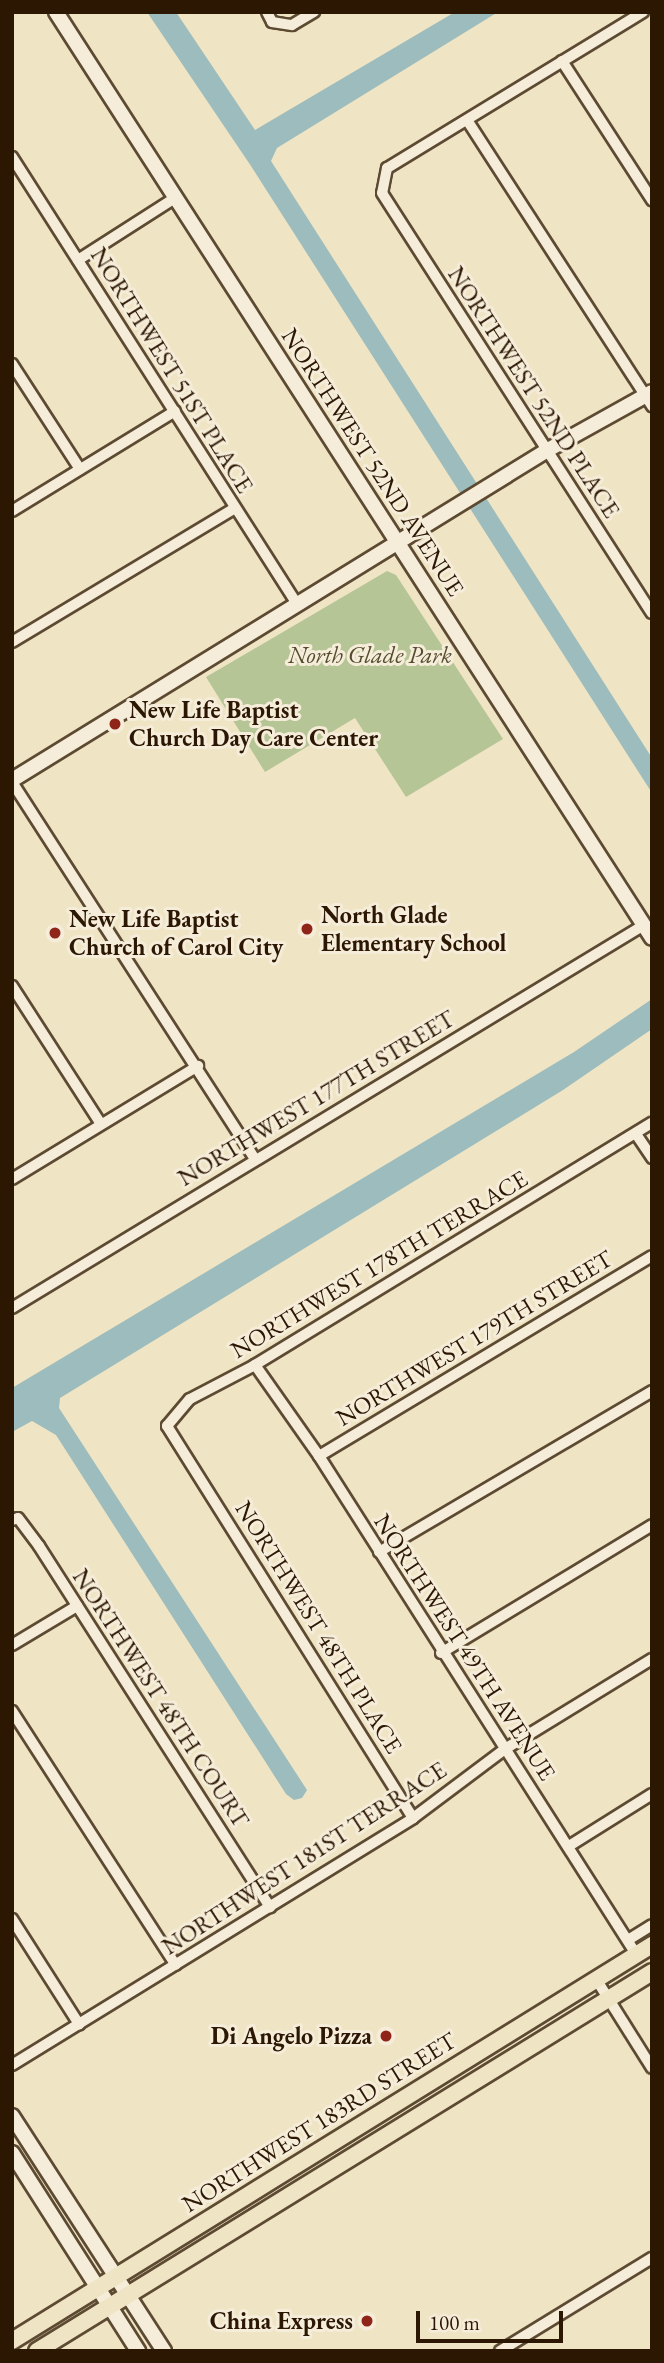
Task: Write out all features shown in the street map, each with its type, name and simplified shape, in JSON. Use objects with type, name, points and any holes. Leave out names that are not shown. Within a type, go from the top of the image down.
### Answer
[{"type":"main road","name":"NORTHWEST 183RD STREET","points":[[12,2341],[342,2133],[652,1945]]},
{"type":"main road","name":"NORTHWEST 183RD STREET","points":[[37,2351],[369,2144],[650,1974]]},
{"type":"main road","points":[[369,2144],[396,2100]]},
{"type":"main road","points":[[329,2169],[342,2152],[342,2133]]},
{"type":"street","name":"NORTHWEST 52ND AVENUE","points":[[56,12],[648,931]]},
{"type":"street","points":[[267,12],[272,22],[292,25],[314,12]]},
{"type":"street","points":[[254,1158],[198,1066],[12,781],[546,451],[649,398],[467,120],[643,12]]},
{"type":"street","points":[[562,61],[652,200]]},
{"type":"street","name":"NORTHWEST 52ND PLACE","points":[[467,120],[387,168],[382,193],[652,613]]},
{"type":"street","name":"NORTHWEST 51ST PLACE","points":[[12,157],[297,604]]},
{"type":"street","points":[[78,260],[175,198]]},
{"type":"street","points":[[12,364],[79,469]]},
{"type":"street","points":[[12,511],[175,411]]},
{"type":"street","points":[[12,642],[235,508]]},
{"type":"street","name":"NORTHWEST 177TH STREET","points":[[12,1308],[254,1158],[648,931]]},
{"type":"street","points":[[12,986],[101,1124]]},
{"type":"street","points":[[12,1179],[198,1066]]},
{"type":"street","name":"NORTHWEST 178TH TERRACE","points":[[188,1458],[167,1426],[190,1399],[255,1365],[652,1123]]},
{"type":"street","points":[[636,1134],[652,1158]]},
{"type":"street","name":"NORTHWEST 179TH STREET","points":[[318,1456],[652,1256]]},
{"type":"street","name":"NORTHWEST 49TH AVENUE","points":[[255,1365],[318,1456],[441,1653],[569,1846],[636,1954]]},
{"type":"street","points":[[379,1552],[652,1391]]},
{"type":"street","name":"NORTHWEST 48TH PLACE","points":[[188,1458],[413,1818]]},
{"type":"street","name":"NORTHWEST 48TH COURT","points":[[12,1520],[18,1518],[39,1546],[270,1907]]},
{"type":"street","points":[[441,1653],[652,1525]]},
{"type":"street","points":[[12,1645],[77,1606]]},
{"type":"street","name":"NORTHWEST 181ST TERRACE","points":[[12,2066],[413,1818],[505,1749],[652,1659]]},
{"type":"street","points":[[12,1711],[176,1965]]},
{"type":"street","points":[[569,1846],[652,1794]]},
{"type":"street","points":[[12,1919],[79,2024]]},
{"type":"street","points":[[628,1940],[652,1925]]},
{"type":"street","points":[[596,1979],[652,2068]]},
{"type":"street","points":[[12,2116],[163,2351]]},
{"type":"street","points":[[12,2153],[138,2351]]},
{"type":"street","points":[[500,2351],[652,2258]]},
{"type":"green space","name":"North Glade Park","points":[[387,571],[396,575],[503,739],[406,797],[355,718],[265,772],[206,677]]},
{"type":"water","points":[[147,12],[176,12],[255,130],[455,12],[498,12],[277,148],[271,161],[652,758],[652,793],[251,166]]},
{"type":"water","points":[[652,999],[652,1029],[563,1090],[60,1398],[59,1408],[307,1790],[302,1798],[294,1800],[286,1794],[56,1435],[32,1421],[12,1432],[12,1388],[574,1052]]},
{"type":"place","name":"New Life Baptist Church Day Care Center","points":[[115,724]]},
{"type":"place","name":"North Glade Elementary School","points":[[307,929]]},
{"type":"place","name":"New Life Baptist Church of Carol City","points":[[55,933]]},
{"type":"place","name":"Di Angelo Pizza","points":[[386,2036]]},
{"type":"place","name":"China Express","points":[[367,2321]]}]
